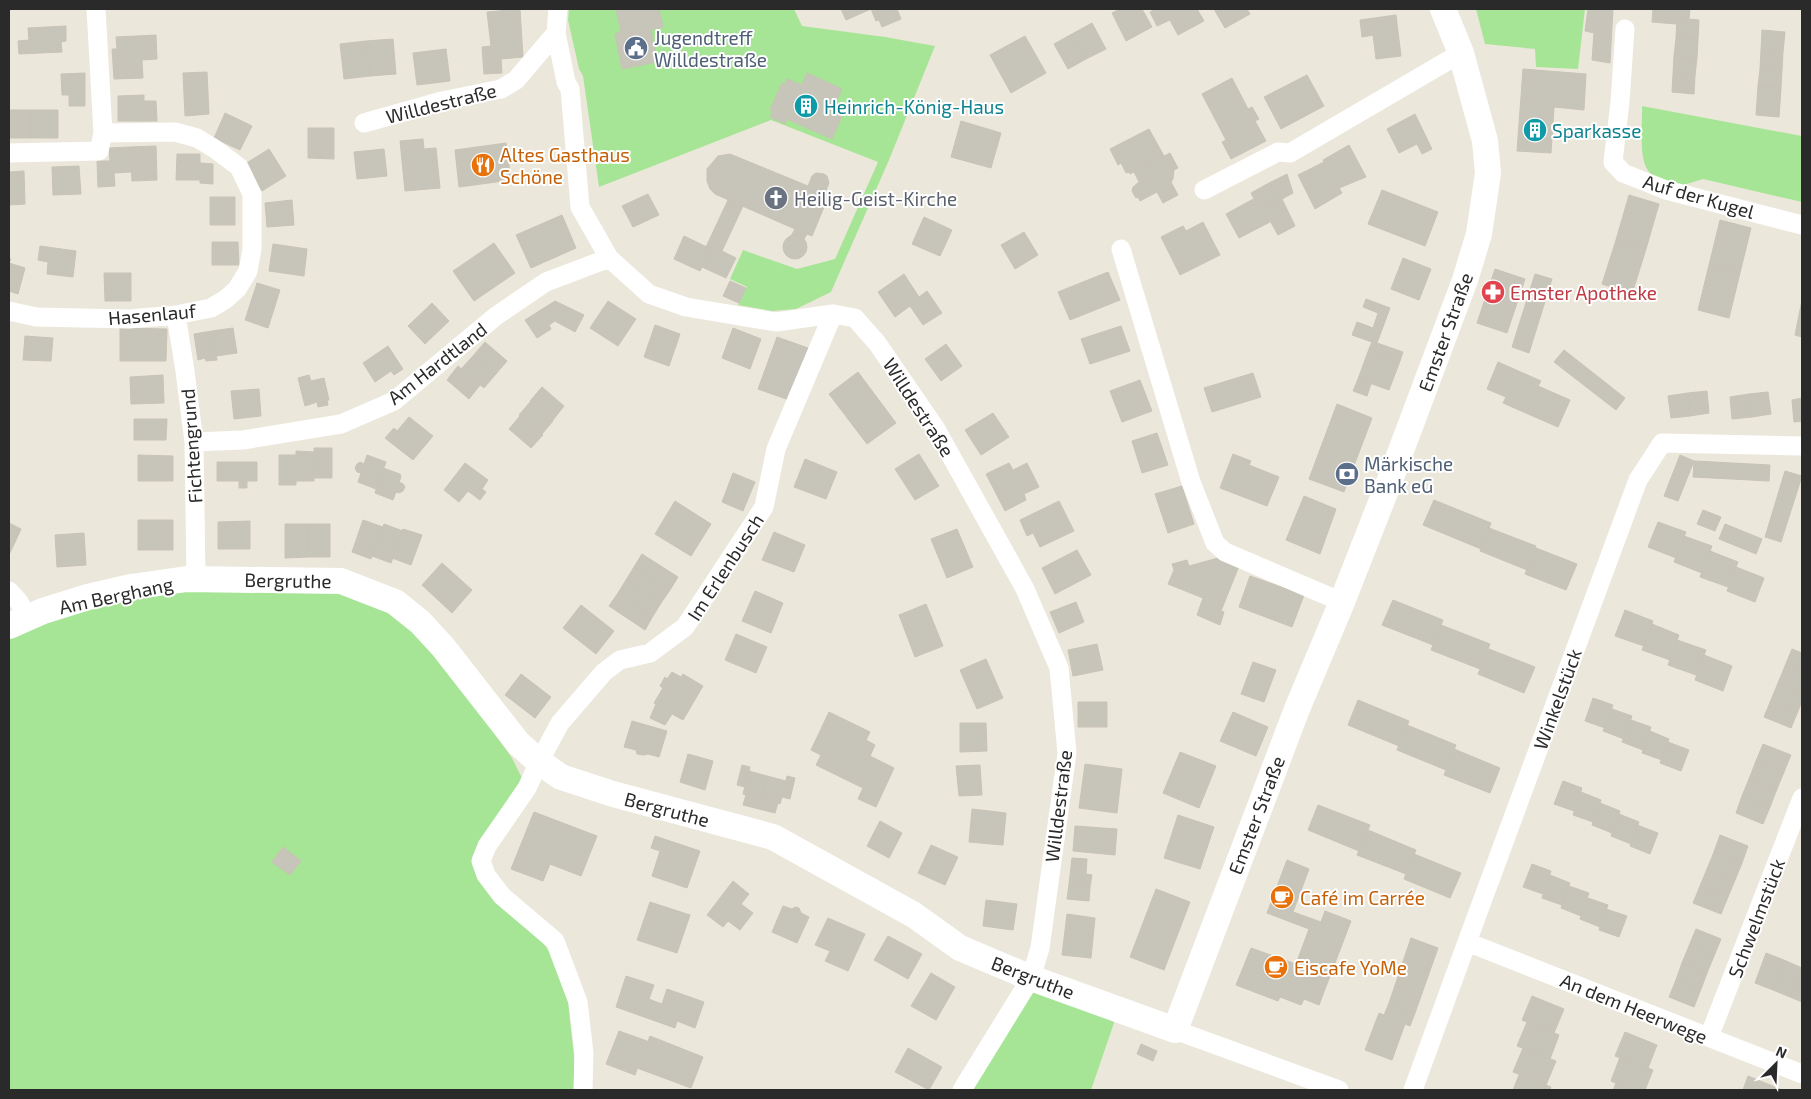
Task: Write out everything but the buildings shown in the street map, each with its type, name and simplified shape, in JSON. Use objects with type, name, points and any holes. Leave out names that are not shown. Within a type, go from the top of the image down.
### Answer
[{"type":"street","points":[[9,153],[98,151],[103,133],[96,9]]},
{"type":"street","name":"Willdestraße","points":[[558,9],[556,33],[566,82],[570,89],[580,207],[608,258],[649,294],[686,307],[776,322],[833,314],[856,318],[878,343],[936,429],[1025,589],[1059,668],[1067,753],[1040,948],[1031,978],[962,1090]]},
{"type":"street","name":"Emster Straße","points":[[1175,1030],[1297,709],[1342,602],[1465,280],[1479,234],[1488,173],[1485,141],[1461,53],[1443,9]]},
{"type":"street","name":"Auf der Kugel","points":[[1624,29],[1620,102],[1613,162],[1623,173],[1678,194],[1802,225]]},
{"type":"street","name":"Willdestraße","points":[[364,123],[442,101],[501,89],[516,80],[556,33]]},
{"type":"street","points":[[1204,190],[1278,152],[1290,153],[1461,53]]},
{"type":"street","name":"Hasenlauf","points":[[9,311],[36,317],[128,319],[176,315],[211,308],[226,299],[237,289],[248,271],[252,249],[252,194],[239,168],[215,149],[197,138],[175,132],[103,133]]},
{"type":"street","points":[[1121,249],[1191,482],[1214,543],[1225,552],[1342,602]]},
{"type":"street","name":"Am Hardtland","points":[[194,442],[243,440],[340,424],[394,400],[496,316],[546,282],[608,258]]},
{"type":"street","name":"Im Erlenbusch","points":[[584,1090],[584,1053],[578,1002],[555,941],[502,896],[486,875],[481,861],[487,846],[527,788],[560,723],[604,672],[620,660],[650,653],[685,627],[764,507],[776,449],[833,314]]},
{"type":"street","name":"Fichtengrund","points":[[176,315],[194,442],[196,578]]},
{"type":"street","name":"Winkelstück","points":[[1413,1090],[1638,480],[1662,444],[1802,446]]},
{"type":"street","name":"Bergruthe","points":[[196,578],[341,581],[395,602],[420,622],[442,647],[518,744],[561,777],[580,784],[773,837],[914,915],[960,948],[1031,978],[1175,1030]]},
{"type":"street","name":"Am Berghang","points":[[18,622],[88,597],[196,578]]},
{"type":"street","points":[[9,591],[19,602],[18,622]]},
{"type":"street","name":"Schwelmstück","points":[[1709,1037],[1802,798]]},
{"type":"street","name":"An dem Heerwege","points":[[1466,942],[1802,1074]]},
{"type":"street","points":[[1175,1030],[1339,1090]]},
{"type":"green space","points":[[569,9],[794,9],[802,26],[935,46],[889,160],[831,292],[796,309],[772,311],[738,305],[747,287],[730,279],[743,250],[797,269],[835,259],[878,162],[771,120],[599,187],[583,76],[579,69],[568,20]]},
{"type":"green space","points":[[1476,9],[1585,9],[1578,69],[1536,67],[1535,49],[1485,44]]},
{"type":"green space","points":[[1642,106],[1802,136],[1802,202],[1703,179],[1680,186],[1654,176],[1647,168],[1642,152]]},
{"type":"green space","points":[[235,587],[341,589],[391,608],[443,662],[512,758],[523,784],[477,855],[556,960],[567,993],[574,1056],[575,1090],[9,1090],[9,636],[115,599]]},
{"type":"green space","points":[[1031,978],[1112,1007],[1114,1023],[1091,1090],[967,1090]]},
{"type":"place","name":"Jugendtreff Willdestraße","points":[[636,48]]},
{"type":"place","name":"Heinrich-König-Haus","points":[[806,106]]},
{"type":"place","name":"Sparkasse","points":[[1535,130]]},
{"type":"place","name":"Altes Gasthaus Schöne","points":[[483,165]]},
{"type":"place","name":"Heilig-Geist-Kirche","points":[[776,198]]},
{"type":"place","name":"Emster Apotheke","points":[[1493,292]]},
{"type":"place","name":"Märkische Bank eG","points":[[1347,474]]},
{"type":"place","name":"Café im Carrée","points":[[1282,897]]},
{"type":"place","name":"Eiscafe YoMe","points":[[1276,967]]}]
